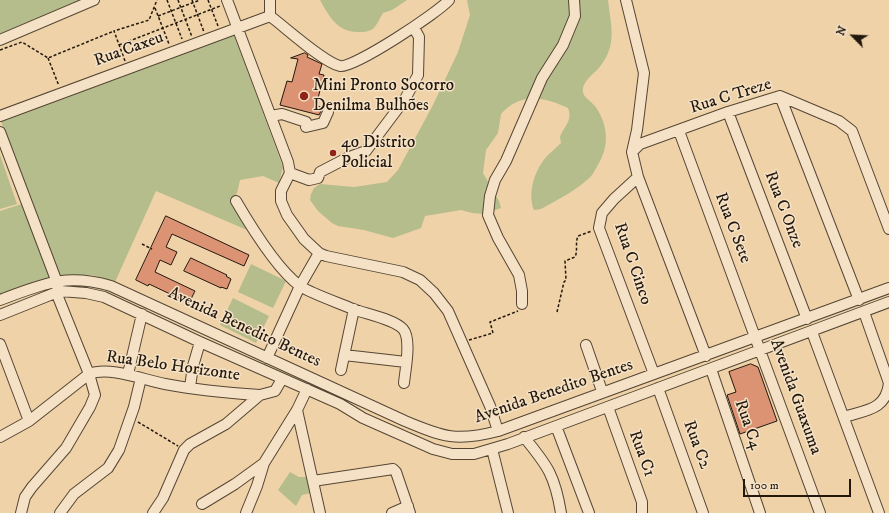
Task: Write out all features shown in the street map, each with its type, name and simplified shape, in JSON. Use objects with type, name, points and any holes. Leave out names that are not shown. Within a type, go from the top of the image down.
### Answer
[{"type":"street","points":[[0,40],[94,0]]},
{"type":"street","points":[[270,0],[270,16],[314,51],[338,66],[350,64],[414,28],[449,0]]},
{"type":"street","points":[[522,304],[522,291],[519,275],[498,238],[488,215],[490,196],[495,180],[506,161],[542,78],[563,45],[575,16],[574,0]]},
{"type":"street","points":[[626,0],[644,73],[637,130],[632,152],[638,177],[706,356]]},
{"type":"street","points":[[226,2],[238,27],[288,162],[290,173],[282,191],[281,200],[294,226],[304,239],[319,253],[403,272],[420,280],[434,293],[448,311],[490,406],[498,431]]},
{"type":"street","name":"Rua Caxeu","points":[[0,116],[270,16]]},
{"type":"street","points":[[290,173],[309,180],[318,178],[320,172],[347,158],[366,151],[405,99],[418,75],[419,37],[414,28]]},
{"type":"street","points":[[780,96],[860,300]]},
{"type":"street","name":"Rua C Treze","points":[[632,152],[640,144],[728,112],[780,96],[833,118],[852,131],[889,229]]},
{"type":"street","points":[[271,116],[282,114],[306,122],[306,127],[313,127],[323,123],[328,112]]},
{"type":"street","name":"Rua C Onze","points":[[728,112],[807,319]]},
{"type":"street","name":"Rua C Sete","points":[[678,131],[756,337]]},
{"type":"street","points":[[0,132],[56,280],[58,292],[89,374],[95,395],[90,407],[66,448],[25,497],[21,513]]},
{"type":"street","name":"Rua C Cinco","points":[[638,177],[614,199],[602,213],[599,228],[654,374]]},
{"type":"street","points":[[236,201],[254,230],[284,269],[300,286],[354,309],[391,322],[403,329],[406,337],[404,383]]},
{"type":"street","points":[[267,358],[300,286],[319,253]]},
{"type":"street","name":"Avenida Benedito Bentes","points":[[0,300],[56,280],[91,281],[121,289],[267,358],[436,435],[463,438],[498,431],[602,391],[706,356],[889,288]]},
{"type":"street","name":"Avenida Benedito Bentes","points":[[0,314],[58,292],[86,292],[104,297],[200,342],[340,404],[363,418],[433,449],[452,454],[474,454],[492,449],[761,351],[889,302]]},
{"type":"street","points":[[342,370],[354,309]]},
{"type":"street","points":[[844,417],[879,405],[887,395],[888,383],[864,312]]},
{"type":"street","points":[[128,374],[142,314]]},
{"type":"street","points":[[812,332],[879,513]]},
{"type":"street","name":"Avenida Guaxuma","points":[[756,337],[820,513]]},
{"type":"street","points":[[190,387],[193,366],[200,342]]},
{"type":"street","points":[[0,344],[29,421]]},
{"type":"street","points":[[586,345],[602,391]]},
{"type":"street","points":[[344,355],[406,362]]},
{"type":"street","name":"Rua C4","points":[[711,369],[760,513]]},
{"type":"street","name":"Rua Belo Horizonte","points":[[0,437],[29,421],[89,374],[96,372],[128,374],[141,378],[190,387],[260,395],[275,391],[282,379]]},
{"type":"street","points":[[60,513],[74,494],[108,468],[119,450],[141,378]]},
{"type":"street","name":"Rua C2","points":[[658,388],[703,513]]},
{"type":"street","points":[[246,513],[257,486],[264,462],[297,410],[307,389]]},
{"type":"street","points":[[340,404],[345,393]]},
{"type":"street","points":[[153,513],[163,498],[184,450],[190,444],[226,424],[260,395]]},
{"type":"street","points":[[571,403],[578,418]]},
{"type":"street","name":"Rua C1","points":[[608,407],[642,502],[642,513]]},
{"type":"street","points":[[297,410],[320,513]]},
{"type":"street","points":[[556,426],[589,513]]},
{"type":"street","points":[[524,437],[550,471],[558,491],[561,513]]},
{"type":"street","points":[[492,449],[508,513]]},
{"type":"street","points":[[202,504],[235,484],[264,462]]},
{"type":"street","points":[[313,481],[393,469],[396,472],[409,510],[392,513]]},
{"type":"path","points":[[48,58],[114,31],[149,20],[157,0]]},
{"type":"path","points":[[166,0],[183,42]]},
{"type":"path","points":[[178,0],[193,39]]},
{"type":"path","points":[[158,16],[192,1],[200,0]]},
{"type":"path","points":[[208,0],[219,29]]},
{"type":"path","points":[[192,1],[205,34]]},
{"type":"path","points":[[114,31],[119,45],[226,2]]},
{"type":"path","points":[[154,7],[170,47]]},
{"type":"path","points":[[0,50],[22,42],[48,58],[60,88]]},
{"type":"path","points":[[557,312],[564,282],[566,280],[565,261],[575,257],[575,243],[578,236],[599,228]]},
{"type":"path","points":[[142,244],[152,248]]},
{"type":"path","points":[[462,342],[493,333],[490,322],[522,310],[522,304]]},
{"type":"path","points":[[130,418],[184,450]]},
{"type":"green space","points":[[0,0],[91,0],[0,35]]},
{"type":"green space","points":[[320,0],[407,0],[392,10],[383,13],[373,29],[358,32],[344,29],[334,22]]},
{"type":"green space","points":[[467,0],[608,0],[612,36],[611,44],[604,61],[587,80],[583,88],[585,97],[595,106],[601,116],[606,136],[606,143],[602,156],[594,172],[589,178],[571,192],[541,209],[534,210],[531,198],[534,179],[539,167],[545,159],[561,143],[560,137],[569,120],[569,113],[568,108],[550,101],[542,99],[525,100],[517,102],[501,114],[498,133],[486,150],[483,173],[499,201],[501,208],[484,214],[461,210],[425,216],[421,228],[393,238],[364,230],[338,226],[332,223],[318,211],[310,200],[314,188],[320,184],[354,187],[387,182],[398,170],[433,105],[458,52],[470,15]]},
{"type":"green space","points":[[233,32],[283,167],[279,183],[263,176],[240,180],[237,193],[231,202],[247,230],[156,191],[115,282],[92,275],[59,275],[0,119]]},
{"type":"green space","points":[[0,155],[17,204],[0,209]]},
{"type":"green space","points":[[22,204],[51,278],[0,297],[0,211]]},
{"type":"green space","points":[[251,264],[286,281],[273,308],[238,292]]},
{"type":"green space","points":[[233,298],[269,316],[256,343],[220,325]]},
{"type":"green space","points":[[290,472],[299,477],[308,477],[311,493],[302,495],[296,506],[278,490]]},
{"type":"building","points":[[305,53],[308,55],[307,57],[322,64],[319,74],[324,75],[316,106],[323,107],[319,115],[280,105],[287,81],[292,82],[298,59],[291,58]]},
{"type":"building","points":[[166,216],[249,255],[244,266],[172,234],[166,247],[177,252],[171,265],[160,260],[155,272],[195,291],[189,303],[149,284],[148,286],[136,280]]},
{"type":"building","points":[[191,258],[227,275],[226,276],[231,279],[227,289],[221,288],[184,271]]},
{"type":"building","points":[[751,364],[758,367],[777,421],[740,434],[727,395],[736,392],[729,372]]},
{"type":"place","name":"Mini Pronto Socorro Denilma Bulhões","points":[[304,96]]},
{"type":"place","name":"4o Distrito Policial","points":[[333,153]]}]
